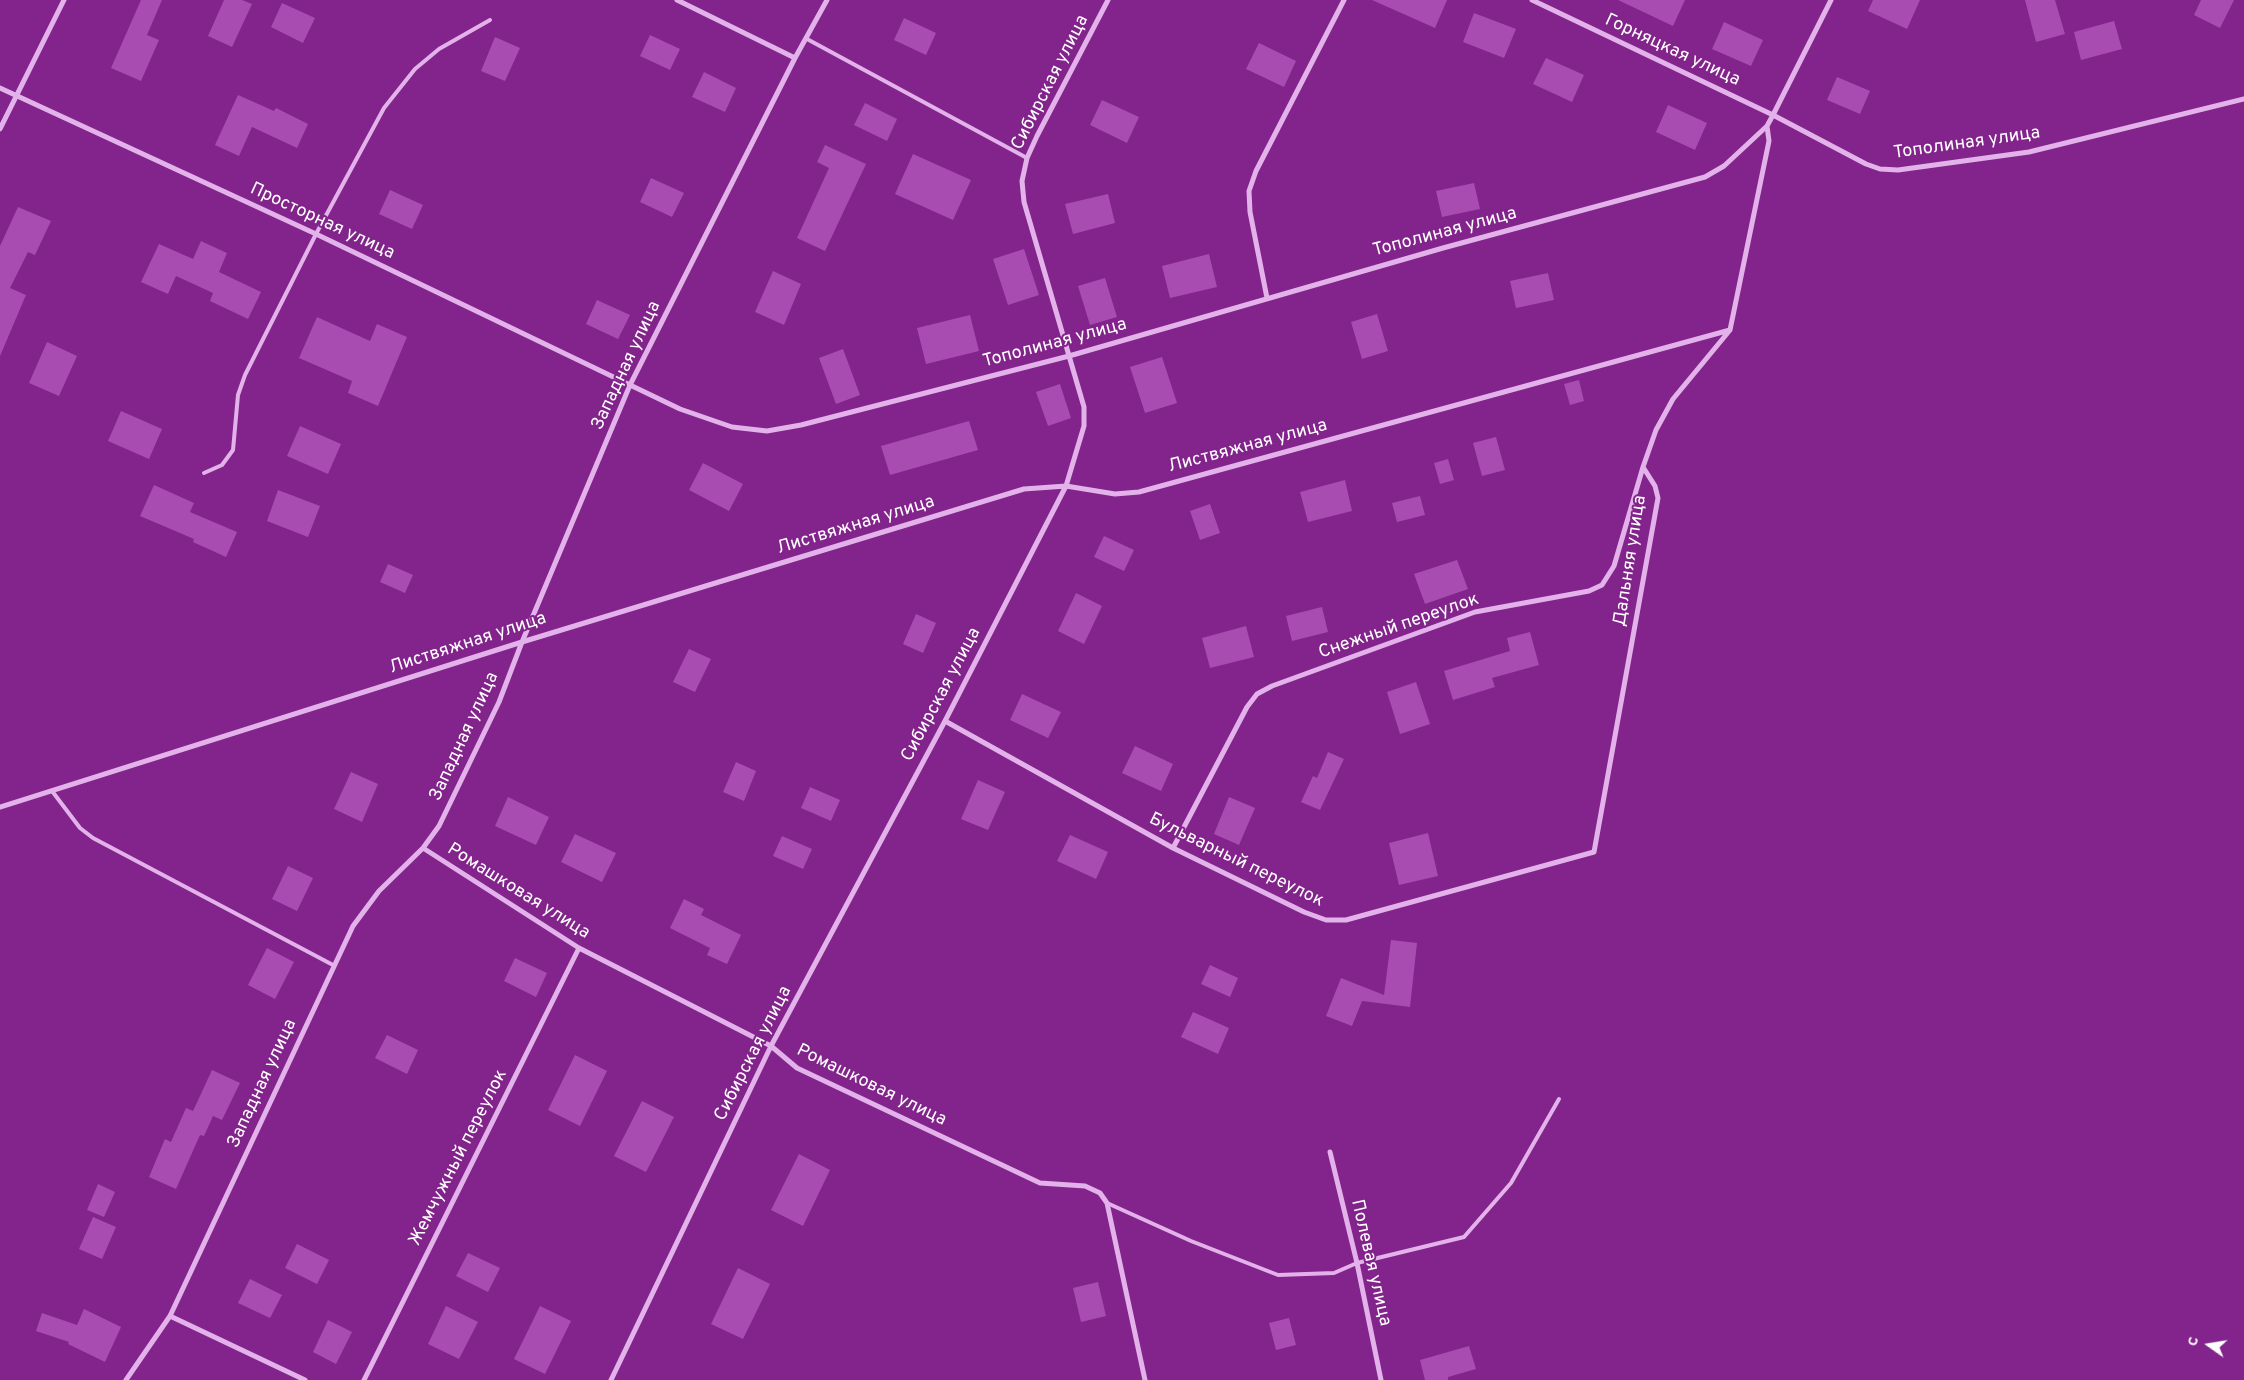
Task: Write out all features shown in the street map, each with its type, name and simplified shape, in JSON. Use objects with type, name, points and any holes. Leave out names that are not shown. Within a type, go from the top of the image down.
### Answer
[{"type":"street","points":[[0,129],[64,0]]},
{"type":"street","points":[[677,0],[795,58]]},
{"type":"street","name":"Западная улица","points":[[126,1380],[170,1316],[333,965],[353,926],[379,891],[423,848],[439,826],[499,702],[522,642],[630,385],[795,58],[827,0]]},
{"type":"street","name":"Сибирская улица","points":[[611,1380],[771,1046],[945,721],[1066,486],[1084,426],[1084,407],[1024,202],[1022,181],[1027,158],[1108,0]]},
{"type":"street","points":[[1267,298],[1250,212],[1250,191],[1256,171],[1344,0]]},
{"type":"street","name":"Горняцкая улица","points":[[1532,0],[1773,115]]},
{"type":"street","points":[[1773,115],[1830,0]]},
{"type":"street","name":"Просторная улица","points":[[0,88],[316,234],[630,385]]},
{"type":"street","name":"Тополиная улица","points":[[630,385],[680,409],[732,427],[767,430],[801,425],[1069,356],[1443,248],[1705,177],[1724,166],[1767,126],[1773,115],[1866,164],[1880,169],[1898,170],[2029,152],[2244,99]]},
{"type":"street","points":[[1643,467],[1656,430],[1673,399],[1730,330],[1769,141],[1767,126]]},
{"type":"street","name":"Листвяжная улица","points":[[0,807],[522,642],[1024,489],[1066,486],[1115,494],[1139,492],[1730,330]]},
{"type":"street","name":"Снежный переулок","points":[[1173,848],[1247,707],[1257,694],[1272,686],[1475,612],[1589,592],[1602,585],[1614,566],[1643,467]]},
{"type":"street","name":"Дальняя улица","points":[[1594,852],[1658,498],[1655,486],[1643,467]]},
{"type":"street","name":"Бульварный переулок","points":[[945,721],[1173,848],[1304,912],[1326,920],[1346,920],[1594,852]]},
{"type":"street","name":"Ромашковая улица","points":[[423,848],[579,948],[771,1046],[797,1068],[1040,1182],[1085,1186],[1100,1193],[1107,1203]]},
{"type":"street","name":"Жемчужный переулок","points":[[364,1380],[579,948]]},
{"type":"street","name":"Полевая улица","points":[[1330,1152],[1357,1263],[1381,1380]]},
{"type":"street","points":[[1107,1203],[1145,1380]]},
{"type":"street","points":[[170,1316],[305,1380]]},
{"type":"lane","points":[[204,473],[222,465],[233,450],[238,395],[245,375],[316,234],[384,108],[415,69],[439,49],[490,20]]},
{"type":"lane","points":[[807,38],[1027,158]]},
{"type":"lane","points":[[52,791],[80,828],[92,838],[333,965]]},
{"type":"lane","points":[[1107,1203],[1191,1241],[1278,1275],[1334,1273],[1357,1263],[1464,1237],[1511,1183],[1559,1099]]},
{"type":"building","points":[[141,0],[162,0],[147,35],[159,40],[141,81],[111,68]]},
{"type":"building","points":[[224,0],[242,0],[252,4],[232,47],[208,36]]},
{"type":"building","points":[[1372,0],[1447,0],[1435,28]]},
{"type":"building","points":[[1618,0],[1685,0],[1673,26]]},
{"type":"building","points":[[1873,0],[1920,0],[1907,29],[1868,11]]},
{"type":"building","points":[[2025,0],[2055,0],[2065,34],[2036,42]]},
{"type":"building","points":[[2201,0],[2234,0],[2220,28],[2194,15]]},
{"type":"building","points":[[282,3],[315,18],[303,43],[271,27]]},
{"type":"building","points":[[1474,13],[1516,29],[1504,58],[1463,42]]},
{"type":"building","points":[[904,18],[936,33],[926,55],[894,40]]},
{"type":"building","points":[[2114,21],[2122,49],[2081,60],[2074,32]]},
{"type":"building","points":[[1724,22],[1763,40],[1751,66],[1712,49]]},
{"type":"building","points":[[650,35],[680,49],[670,70],[640,56]]},
{"type":"building","points":[[495,37],[520,48],[505,81],[481,71]]},
{"type":"building","points":[[1259,43],[1296,61],[1284,87],[1246,69]]},
{"type":"building","points":[[1546,58],[1584,75],[1572,102],[1533,84]]},
{"type":"building","points":[[704,72],[736,88],[725,112],[692,97]]},
{"type":"building","points":[[1837,77],[1870,91],[1860,114],[1827,100]]},
{"type":"building","points":[[238,95],[274,111],[276,108],[308,124],[297,148],[252,127],[239,156],[215,145]]},
{"type":"building","points":[[1102,100],[1139,117],[1127,143],[1090,125]]},
{"type":"building","points":[[865,103],[897,119],[887,141],[854,125]]},
{"type":"building","points":[[1668,105],[1707,123],[1695,150],[1656,132]]},
{"type":"building","points":[[825,145],[866,164],[825,251],[797,238],[829,168],[817,162]]},
{"type":"building","points":[[913,154],[971,180],[953,220],[895,194]]},
{"type":"building","points":[[651,178],[684,193],[672,217],[640,202]]},
{"type":"building","points":[[1474,183],[1480,209],[1442,217],[1436,191]]},
{"type":"building","points":[[390,190],[423,205],[412,229],[379,214]]},
{"type":"building","points":[[1108,194],[1115,223],[1073,234],[1065,204]]},
{"type":"building","points":[[18,207],[51,221],[35,255],[28,252],[10,288],[26,295],[0,356],[0,246]]},
{"type":"building","points":[[201,241],[227,253],[219,272],[261,292],[248,319],[210,301],[213,293],[176,276],[168,294],[141,282],[159,244],[193,259]]},
{"type":"building","points":[[1024,249],[1039,295],[1008,305],[993,259]]},
{"type":"building","points":[[1209,254],[1217,287],[1170,298],[1162,266]]},
{"type":"building","points":[[773,271],[801,284],[784,325],[755,312]]},
{"type":"building","points":[[1548,273],[1554,300],[1516,308],[1510,281]]},
{"type":"building","points":[[1105,278],[1117,317],[1090,325],[1078,286]]},
{"type":"building","points":[[597,300],[630,315],[618,339],[586,324]]},
{"type":"building","points":[[1377,314],[1388,351],[1362,359],[1351,322]]},
{"type":"building","points":[[970,315],[979,351],[926,364],[917,328]]},
{"type":"building","points":[[317,317],[370,341],[377,324],[407,337],[378,406],[348,393],[352,381],[299,358]]},
{"type":"building","points":[[47,342],[77,356],[59,396],[29,383]]},
{"type":"building","points":[[843,349],[860,395],[836,404],[819,358]]},
{"type":"building","points":[[1162,357],[1177,403],[1145,413],[1130,367]]},
{"type":"building","points":[[1579,380],[1584,401],[1570,405],[1564,384]]},
{"type":"building","points":[[1060,384],[1071,418],[1048,426],[1036,392]]},
{"type":"building","points":[[121,411],[162,429],[149,459],[108,441]]},
{"type":"building","points":[[969,421],[978,450],[890,475],[881,446]]},
{"type":"building","points":[[300,426],[341,444],[328,474],[287,456]]},
{"type":"building","points":[[1496,437],[1505,470],[1482,476],[1473,443]]},
{"type":"building","points":[[1448,459],[1454,480],[1440,484],[1434,463]]},
{"type":"building","points":[[703,463],[743,484],[729,511],[689,490]]},
{"type":"building","points":[[1345,480],[1352,511],[1308,522],[1300,492]]},
{"type":"building","points":[[154,485],[194,503],[190,512],[237,532],[226,557],[193,542],[194,539],[140,516]]},
{"type":"building","points":[[278,490],[320,506],[308,537],[267,521]]},
{"type":"building","points":[[1420,496],[1425,515],[1397,522],[1392,503]]},
{"type":"building","points":[[1210,504],[1220,533],[1200,540],[1190,511]]},
{"type":"building","points":[[1104,536],[1134,550],[1124,571],[1094,557]]},
{"type":"building","points":[[1457,560],[1468,589],[1425,604],[1414,574]]},
{"type":"building","points":[[388,564],[413,575],[405,593],[380,582]]},
{"type":"building","points":[[1076,593],[1102,606],[1084,644],[1058,631]]},
{"type":"building","points":[[1322,607],[1328,632],[1292,641],[1286,616]]},
{"type":"building","points":[[916,614],[936,623],[923,653],[903,644]]},
{"type":"building","points":[[1246,626],[1254,657],[1210,668],[1202,638]]},
{"type":"building","points":[[1530,632],[1539,665],[1492,678],[1495,687],[1453,700],[1444,671],[1510,651],[1507,638]]},
{"type":"building","points":[[689,649],[711,659],[695,692],[673,682]]},
{"type":"building","points":[[1416,682],[1430,724],[1400,734],[1387,692]]},
{"type":"building","points":[[1022,694],[1061,712],[1048,738],[1010,720]]},
{"type":"building","points":[[1135,746],[1173,764],[1161,791],[1122,773]]},
{"type":"building","points":[[1328,752],[1344,759],[1320,810],[1301,802],[1313,776],[1317,778]]},
{"type":"building","points":[[736,762],[756,771],[744,801],[723,792]]},
{"type":"building","points":[[351,772],[378,784],[362,822],[334,809]]},
{"type":"building","points":[[978,780],[1005,792],[988,830],[961,819]]},
{"type":"building","points":[[810,787],[840,800],[831,821],[801,808]]},
{"type":"building","points":[[508,797],[549,817],[536,845],[495,826]]},
{"type":"building","points":[[1229,797],[1255,808],[1239,845],[1214,834]]},
{"type":"building","points":[[1428,833],[1438,876],[1399,885],[1389,843]]},
{"type":"building","points":[[575,834],[616,853],[602,882],[561,862]]},
{"type":"building","points":[[1070,835],[1108,852],[1096,879],[1057,861]]},
{"type":"building","points":[[782,836],[812,849],[803,869],[773,856]]},
{"type":"building","points":[[288,866],[313,878],[297,911],[272,899]]},
{"type":"building","points":[[684,899],[704,909],[701,915],[741,935],[727,964],[707,955],[710,948],[670,928]]},
{"type":"building","points":[[1391,940],[1417,943],[1410,1007],[1362,1001],[1352,1026],[1326,1016],[1341,978],[1384,995]]},
{"type":"building","points":[[267,948],[294,962],[275,999],[248,985]]},
{"type":"building","points":[[515,958],[547,973],[536,997],[504,981]]},
{"type":"building","points":[[1210,965],[1238,978],[1230,997],[1201,984]]},
{"type":"building","points":[[1193,1012],[1229,1028],[1218,1054],[1181,1037]]},
{"type":"building","points":[[387,1035],[418,1050],[407,1074],[375,1058]]},
{"type":"building","points":[[575,1055],[607,1071],[580,1126],[548,1110]]},
{"type":"building","points":[[212,1070],[240,1083],[222,1120],[213,1116],[204,1136],[200,1135],[176,1189],[149,1177],[165,1139],[171,1142],[186,1108],[193,1111]]},
{"type":"building","points":[[642,1101],[674,1117],[646,1172],[614,1156]]},
{"type":"building","points":[[799,1154],[830,1170],[803,1226],[771,1210]]},
{"type":"building","points":[[98,1184],[115,1192],[104,1217],[87,1210]]},
{"type":"building","points":[[93,1217],[116,1227],[102,1259],[79,1249]]},
{"type":"building","points":[[297,1244],[329,1260],[317,1284],[285,1268]]},
{"type":"building","points":[[468,1253],[500,1268],[488,1292],[456,1276]]},
{"type":"building","points":[[738,1268],[770,1284],[743,1339],[711,1324]]},
{"type":"building","points":[[250,1279],[282,1295],[270,1318],[238,1303]]},
{"type":"building","points":[[1098,1282],[1106,1316],[1081,1322],[1073,1288]]},
{"type":"building","points":[[446,1306],[478,1322],[459,1359],[428,1344]]},
{"type":"building","points":[[540,1306],[571,1321],[545,1374],[514,1359]]},
{"type":"building","points":[[84,1309],[121,1327],[105,1362],[68,1344],[69,1342],[36,1331],[42,1313],[77,1325]]},
{"type":"building","points":[[1289,1318],[1296,1345],[1276,1350],[1269,1323]]},
{"type":"building","points":[[328,1320],[352,1332],[336,1364],[313,1352]]},
{"type":"building","points":[[1469,1346],[1476,1369],[1448,1377],[1448,1380],[1425,1380],[1420,1360]]}]
